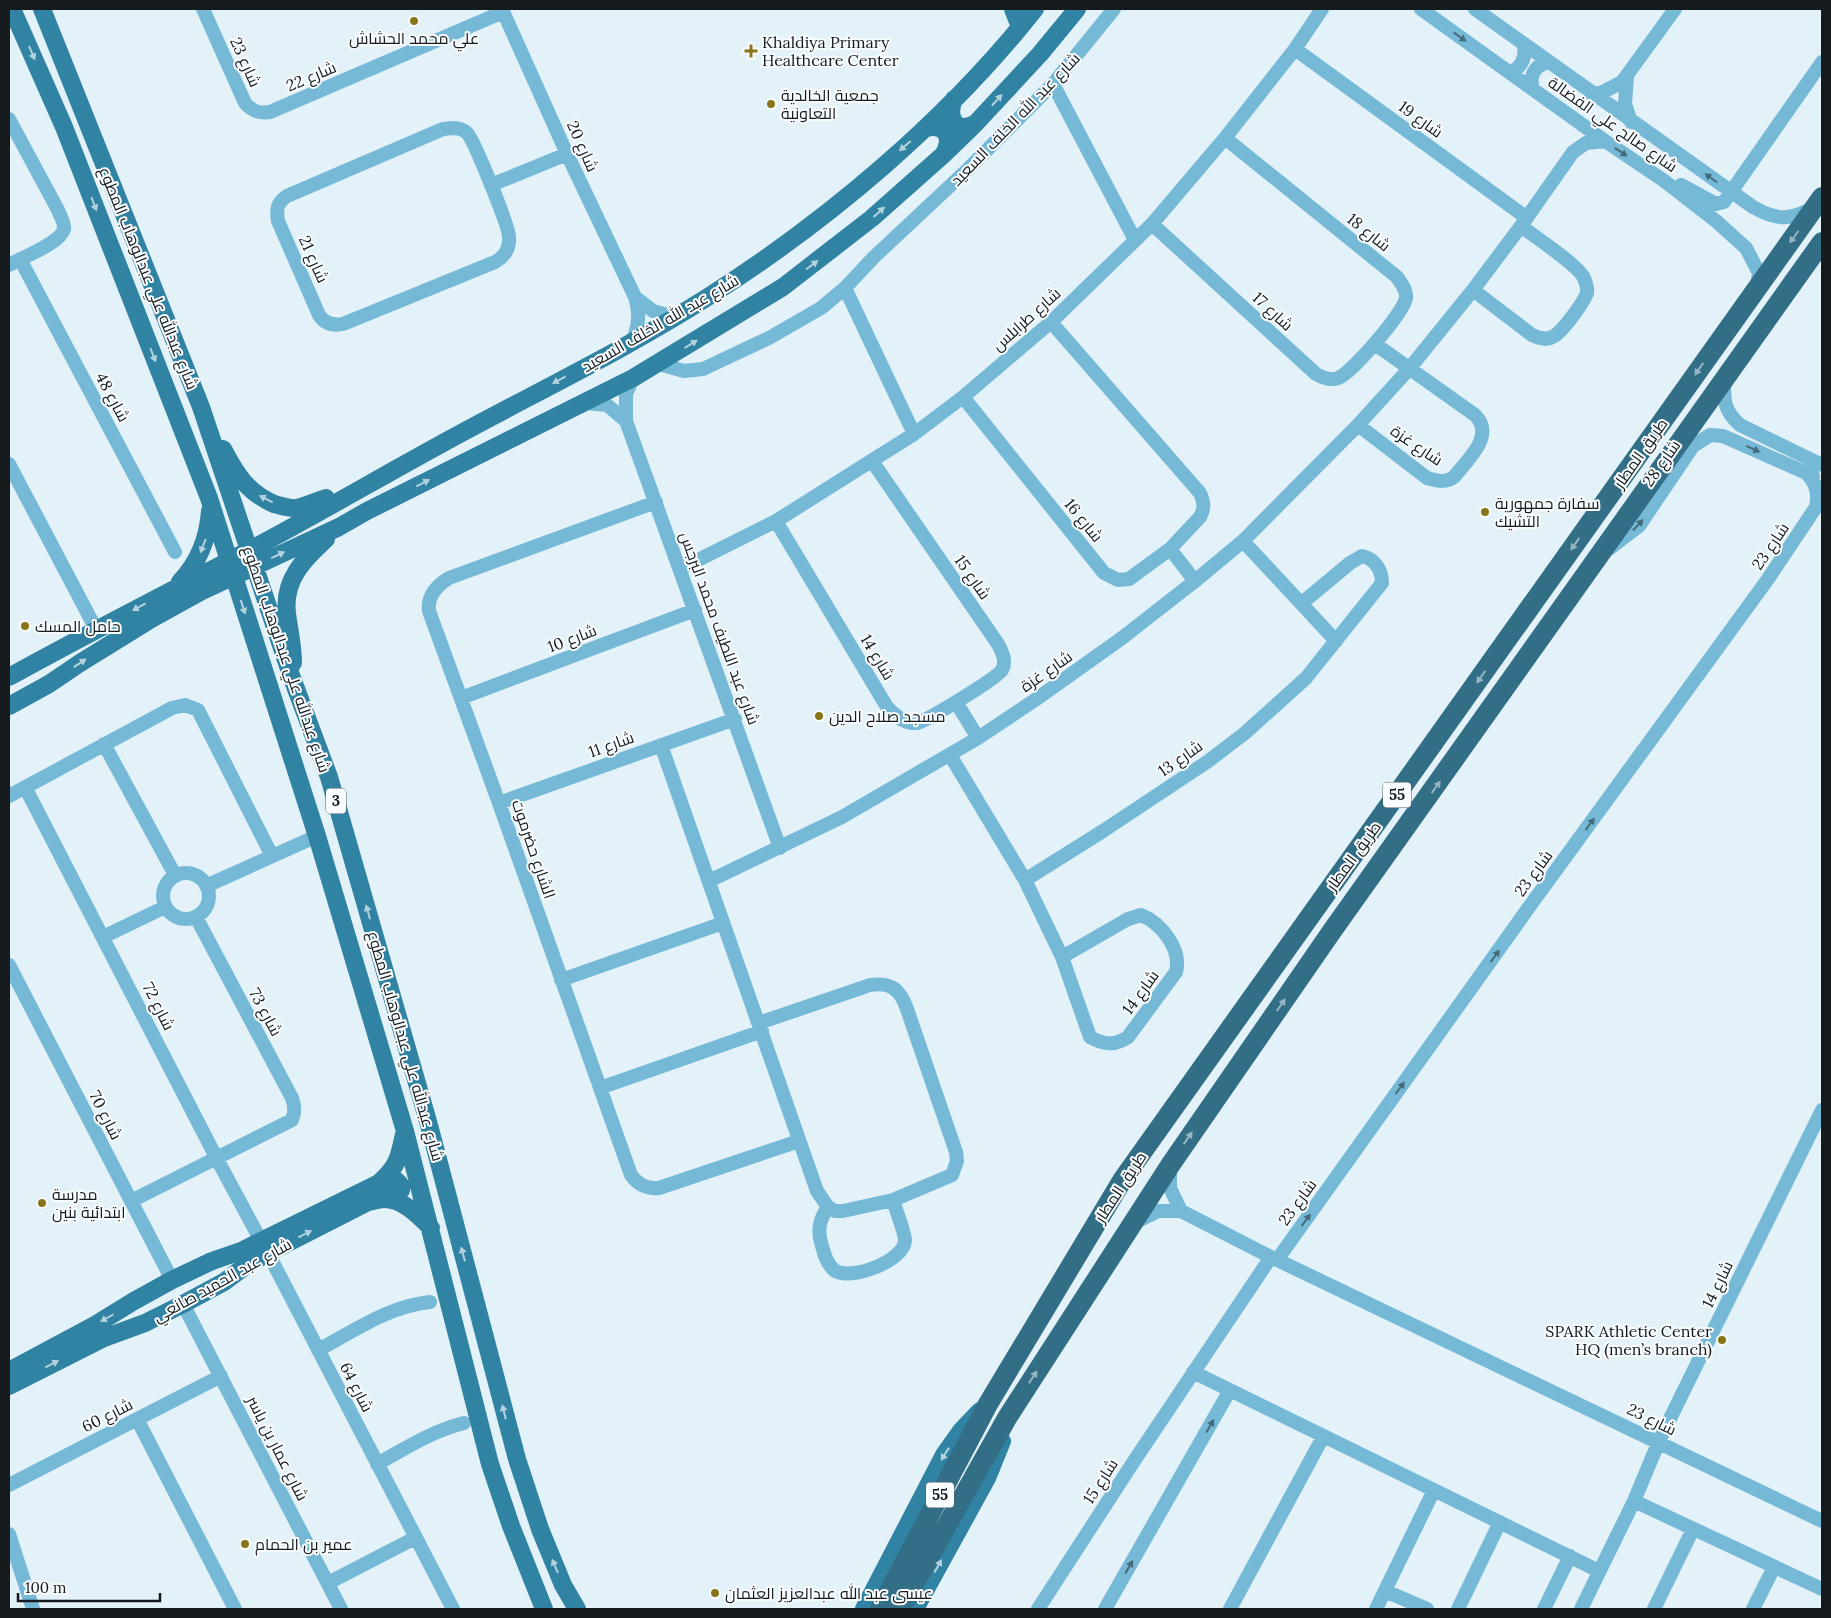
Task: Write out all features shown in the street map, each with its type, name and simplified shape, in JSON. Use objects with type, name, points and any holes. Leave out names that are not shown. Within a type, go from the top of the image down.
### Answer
[{"type":"highway","name":"طريق المطار","points":[[903,1600],[988,1404],[1124,1179],[1819,202]]},
{"type":"highway","name":"طريق المطار","points":[[880,1609],[903,1600],[1007,1418],[1170,1164],[1332,932],[1601,556],[1822,242]]},
{"type":"highway","points":[[1332,932],[1348,898],[1409,809],[1410,802],[1407,797],[1403,796],[1394,799]]},
{"type":"main road","name":"شارع عبدالله علي عبدالوهاب المطوع","points":[[12,9],[64,127],[209,498],[317,836],[405,1131],[490,1464],[514,1534],[544,1609]]},
{"type":"main road","name":"شارع عبدالله علي عبدالوهاب المطوع","points":[[42,9],[200,407],[292,678],[329,777],[429,1125],[512,1442],[540,1529],[563,1585],[577,1609]]},
{"type":"main road","points":[[1013,9],[1020,27]]},
{"type":"main road","name":"شارع عبد الله الخلف السعيد","points":[[252,558],[362,487],[632,342],[767,258],[823,216],[924,129],[954,99],[1035,9]]},
{"type":"main road","name":"شارع عبد الله الخلف السعيد","points":[[231,568],[252,558],[339,527],[586,403],[659,364],[783,287],[872,218],[975,124],[1040,54],[1077,9]]},
{"type":"main road","points":[[954,99],[950,109],[950,116],[954,123],[968,127],[975,124]]},
{"type":"main road","points":[[924,129],[933,126],[942,129],[948,137],[948,146],[943,154]]},
{"type":"main road","points":[[200,407],[239,476],[252,492],[266,500],[281,506],[296,508],[362,487]]},
{"type":"main road","points":[[501,412],[498,417],[499,429],[509,437],[515,437]]},
{"type":"main road","points":[[172,589],[186,576],[201,551],[208,531],[209,498]]},
{"type":"main road","points":[[292,678],[292,640],[286,604],[289,585],[294,573],[305,558],[339,527]]},
{"type":"main road","points":[[9,677],[172,589],[231,568]]},
{"type":"main road","points":[[9,706],[49,684],[148,621],[204,590],[231,568]]},
{"type":"main road","points":[[37,661],[50,669],[52,674],[49,684]]},
{"type":"main road","name":"شارع عبد الحميد صانعي","points":[[9,1371],[96,1325],[172,1280],[212,1261],[242,1251],[265,1247],[382,1191],[399,1157],[405,1131]]},
{"type":"main road","points":[[382,1191],[415,1212],[431,1228]]},
{"type":"main road","name":"شارع عبد الحميد صانعي","points":[[9,1386],[104,1338],[145,1322],[183,1304],[224,1282],[248,1264],[265,1247]]},
{"type":"main road","points":[[212,1261],[218,1261],[226,1267],[227,1278],[224,1282]]},
{"type":"main road","points":[[134,1301],[130,1311],[131,1316],[135,1320],[145,1322]]},
{"type":"main road","points":[[454,1321],[474,1361],[496,1441],[503,1446],[512,1442]]},
{"type":"main road","name":"طريق المطار","points":[[864,1609],[944,1455],[961,1431],[988,1404]]},
{"type":"street","name":"شارع عبد الله الخلف السعيد","points":[[659,364],[684,371],[703,369],[768,338],[821,308],[845,288],[874,257],[967,170],[1053,84],[1114,9]]},
{"type":"street","name":"شارع طرابلس","points":[[680,569],[776,521],[914,434],[1052,322],[1152,224],[1225,138],[1295,49],[1322,9]]},
{"type":"street","name":"شارع صالح علي الفضالة","points":[[1421,9],[1663,180],[1716,220],[1746,248],[1759,273],[1757,287]]},
{"type":"street","points":[[1591,93],[1601,93],[1609,90],[1627,76],[1675,9]]},
{"type":"street","name":"شارع 23","points":[[208,10],[245,103],[256,112],[270,112]]},
{"type":"street","name":"شارع 22","points":[[270,112],[503,10]]},
{"type":"street","name":"شارع 20","points":[[503,10],[566,154],[636,297],[639,308],[639,320],[632,342]]},
{"type":"street","name":"شارع صالح علي الفضالة","points":[[1480,11],[1631,122],[1731,193],[1767,216],[1789,218],[1800,215],[1819,202]]},
{"type":"street","points":[[1510,73],[1523,62],[1524,45]]},
{"type":"street","name":"شارع 19","points":[[1295,49],[1524,222]]},
{"type":"street","points":[[1533,89],[1531,84],[1534,72],[1537,67],[1548,62]]},
{"type":"street","points":[[1663,180],[1683,185],[1716,204],[1724,202],[1822,62]]},
{"type":"street","points":[[1627,76],[1625,104],[1631,122]]},
{"type":"street","points":[[1053,84],[1135,240]]},
{"type":"street","points":[[1571,116],[1577,136],[1577,145],[1573,152]]},
{"type":"street","points":[[9,119],[58,210],[64,229],[56,240],[15,262]]},
{"type":"street","name":"شارع 21","points":[[459,128],[469,134],[491,185],[510,236],[509,246],[501,258],[338,325],[327,323],[319,315],[278,221],[276,212],[277,206],[287,196],[443,129],[459,128]]},
{"type":"street","name":"شارع 18","points":[[1225,138],[1397,277],[1406,293],[1406,300],[1403,307],[1375,344]]},
{"type":"street","name":"شارع غزة","points":[[709,881],[780,848],[842,816],[978,738],[1122,638],[1195,581],[1242,541],[1358,425],[1409,369],[1473,290],[1573,152],[1586,143],[1605,140]]},
{"type":"street","points":[[491,185],[566,154]]},
{"type":"street","points":[[1473,290],[1532,335],[1548,339],[1559,332],[1584,300],[1588,288],[1586,280],[1578,269],[1524,222]]},
{"type":"street","name":"شارع 17","points":[[1152,224],[1316,374],[1325,379],[1339,378],[1345,374],[1375,344]]},
{"type":"street","name":"شارع 48","points":[[15,262],[175,552]]},
{"type":"street","points":[[845,288],[914,434]]},
{"type":"street","name":"شارع 20","points":[[636,297],[643,305],[653,311],[675,317]]},
{"type":"street","points":[[1052,322],[1200,493],[1204,510],[1200,517],[1170,549],[1195,581]]},
{"type":"street","points":[[1375,344],[1409,369]]},
{"type":"street","name":"شارع غزة","points":[[1358,425],[1427,478],[1443,481],[1454,477],[1481,442],[1482,427],[1475,415],[1409,369]]},
{"type":"street","name":"شارع عبد اللطيف محمد البرجس","points":[[633,378],[626,394],[626,421],[780,848]]},
{"type":"street","points":[[1724,381],[1724,402],[1731,417],[1740,425],[1756,435],[1822,465]]},
{"type":"street","name":"شارع 16","points":[[963,396],[1104,573],[1118,580],[1129,579],[1170,549]]},
{"type":"street","name":"شارع عبد اللطيف محمد البرجس","points":[[586,403],[607,405],[626,421]]},
{"type":"street","name":"شارع 28","points":[[1601,556],[1640,526],[1693,446],[1710,436],[1723,436],[1822,480]]},
{"type":"street","name":"شارع 15","points":[[872,461],[1002,652],[1004,664],[999,674],[956,702]]},
{"type":"street","points":[[9,464],[97,630]]},
{"type":"street","name":"شارع 23","points":[[1274,1258],[1768,579],[1819,506],[1816,487],[1806,473]]},
{"type":"street","name":"الشارع حضرموت","points":[[656,502],[449,578],[437,587],[430,598],[428,611],[499,803],[631,1175],[645,1187],[659,1188],[799,1141]]},
{"type":"street","name":"شارع 14","points":[[776,521],[887,708],[895,715],[910,722],[918,723],[956,702]]},
{"type":"street","points":[[1242,541],[1336,641]]},
{"type":"street","name":"شارع 13","points":[[1025,880],[1104,831],[1207,762],[1245,733],[1306,678],[1382,583],[1382,573],[1377,565],[1368,557],[1356,558],[1302,603]]},
{"type":"street","name":"شارع 10","points":[[461,698],[695,610]]},
{"type":"street","points":[[956,702],[978,738]]},
{"type":"street","points":[[9,796],[172,708],[185,706],[198,710],[272,856]]},
{"type":"street","name":"شارع 11","points":[[499,803],[735,719]]},
{"type":"street","points":[[104,744],[175,875]]},
{"type":"street","points":[[600,1088],[761,1027],[870,984],[881,983],[890,985],[898,992],[908,1009],[956,1152],[957,1161],[952,1175],[893,1200],[843,1211],[835,1211],[828,1207],[818,1191],[799,1141],[761,1027],[661,745]]},
{"type":"street","name":"شارع 14","points":[[950,755],[1025,880],[1062,957],[1090,1037],[1109,1044],[1121,1042],[1128,1037],[1176,972],[1178,965],[1174,949],[1160,928],[1151,919],[1141,915],[1128,919],[1062,957]]},
{"type":"street","name":"شارع 72","points":[[26,787],[217,1159],[265,1247]]},
{"type":"street","points":[[206,886],[317,836]]},
{"type":"street","points":[[193,874],[201,878],[206,886],[209,894],[208,903],[196,917],[188,919],[179,918],[171,914],[165,907],[164,889],[168,881],[175,875],[193,874]]},
{"type":"street","points":[[103,937],[165,907]]},
{"type":"street","name":"شارع 73","points":[[196,917],[295,1107],[295,1114],[292,1120],[217,1159]]},
{"type":"street","points":[[561,980],[723,923]]},
{"type":"street","name":"شارع 70","points":[[9,965],[172,1280]]},
{"type":"street","name":"شارع 14","points":[[1581,1609],[1634,1501],[1659,1441],[1822,1110]]},
{"type":"street","points":[[131,1202],[217,1159]]},
{"type":"street","points":[[1170,1164],[1170,1188],[1181,1211]]},
{"type":"street","points":[[828,1207],[820,1218],[820,1238],[825,1256],[833,1269],[840,1273],[849,1274],[864,1271],[884,1263],[901,1251],[905,1240],[893,1200]]},
{"type":"street","name":"شارع 23","points":[[1131,1224],[1158,1211],[1181,1211],[1274,1258],[1659,1441],[1822,1521]]},
{"type":"street","name":"شارع 64","points":[[265,1247],[452,1609]]},
{"type":"street","name":"شارع 15","points":[[1038,1609],[1193,1372],[1274,1258]]},
{"type":"street","points":[[318,1350],[392,1310],[414,1303],[430,1302]]},
{"type":"street","name":"شارع عمار بن ياسر","points":[[183,1304],[341,1609]]},
{"type":"street","points":[[1193,1372],[1600,1571]]},
{"type":"street","name":"شارع 60","points":[[9,1485],[221,1376]]},
{"type":"street","points":[[1105,1609],[1230,1390]]},
{"type":"street","points":[[137,1419],[235,1609]]},
{"type":"street","points":[[377,1464],[428,1435],[444,1428],[464,1423]]},
{"type":"street","points":[[1230,1609],[1323,1437]]},
{"type":"street","points":[[1376,1609],[1434,1490]]},
{"type":"street","points":[[1634,1501],[1822,1589]]},
{"type":"street","points":[[1458,1609],[1500,1522]]},
{"type":"street","points":[[1654,1609],[1693,1529]]},
{"type":"street","points":[[9,1534],[32,1609]]},
{"type":"street","points":[[328,1583],[415,1538]]},
{"type":"street","points":[[1544,1609],[1570,1556]]},
{"type":"street","points":[[1753,1609],[1774,1566]]},
{"type":"street","points":[[1385,1590],[1427,1609]]},
{"type":"place","name":"علي محمد الحشاش","points":[[414,21]]},
{"type":"place","name":"Khaldiya Primary Healthcare Center","points":[[751,51]]},
{"type":"place","name":"جمعية الخالدية التعاونية","points":[[771,104]]},
{"type":"place","name":"سفارة جمهورية التشيك","points":[[1485,512]]},
{"type":"place","name":"حامل المسك","points":[[25,626]]},
{"type":"place","name":"مسجد صلاح الدين","points":[[819,716]]},
{"type":"place","name":"مدرسة ابتدائية بنين","points":[[42,1203]]},
{"type":"place","name":"SPARK Athletic Center HQ (men’s branch)","points":[[1722,1340]]},
{"type":"place","name":"عمير بن الحمام","points":[[245,1544]]},
{"type":"place","name":"عيسى عبد الله عبدالعزيز العثمان","points":[[715,1593]]}]
